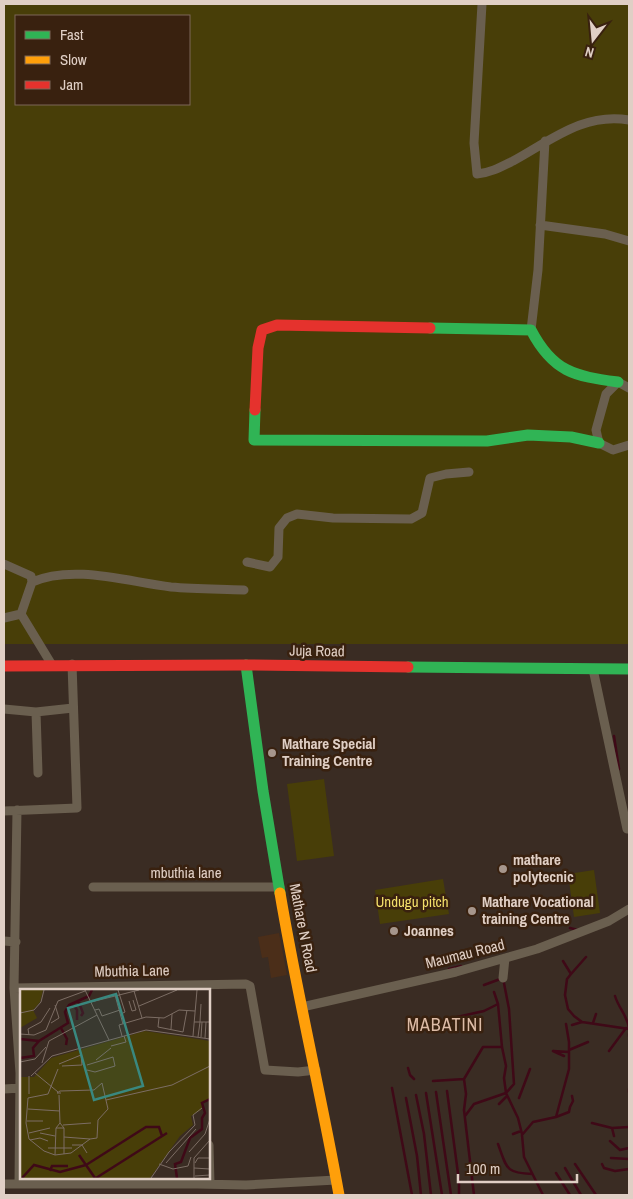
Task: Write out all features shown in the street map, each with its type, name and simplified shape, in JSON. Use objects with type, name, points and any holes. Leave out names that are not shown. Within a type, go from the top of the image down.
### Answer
[{"type":"street","points":[[482,4],[474,143],[477,174],[486,174],[545,141],[600,118],[629,120]]},
{"type":"street","points":[[545,141],[538,270],[530,330],[546,354],[563,368],[581,377],[618,382],[629,388]]},
{"type":"street","points":[[540,225],[605,234],[629,241]]},
{"type":"street","points":[[530,330],[278,325],[262,330],[258,348],[254,440],[269,438],[487,440],[528,435],[571,437],[599,443],[613,450],[629,445]]},
{"type":"street","points":[[599,443],[596,430],[606,394],[618,382]]},
{"type":"street","points":[[247,562],[270,567],[278,557],[279,528],[287,518],[297,514],[333,518],[410,519],[422,513],[430,478],[446,474],[469,472]]},
{"type":"street","points":[[4,564],[31,576],[32,582],[21,614]]},
{"type":"street","points":[[32,582],[45,576],[70,574],[119,578],[171,586],[244,590]]},
{"type":"street","points":[[4,618],[21,614]]},
{"type":"street","points":[[21,614],[52,665]]},
{"type":"street","points":[[4,811],[76,808],[72,664]]},
{"type":"street","name":"Juja Road","points":[[4,666],[72,664],[629,669]]},
{"type":"street","name":"Mathare N Road","points":[[246,665],[263,791],[302,1007],[316,1070],[333,1181],[339,1195]]},
{"type":"street","points":[[593,669],[627,830]]},
{"type":"street","points":[[4,710],[36,712],[73,708]]},
{"type":"street","points":[[36,712],[38,773]]},
{"type":"street","points":[[17,810],[14,988],[20,1088],[19,1184]]},
{"type":"street","name":"mbuthia lane","points":[[93,887],[280,887]]},
{"type":"street","name":"Maumau Road","points":[[302,1007],[456,972],[537,949],[610,921],[629,909]]},
{"type":"street","points":[[4,942],[16,942]]},
{"type":"street","points":[[502,978],[505,958]]},
{"type":"street","name":"Mbuthia Lane","points":[[14,988],[156,988],[243,984],[250,986],[265,1070],[298,1072],[316,1070]]},
{"type":"street","points":[[4,1089],[20,1088]]},
{"type":"street","points":[[210,1179],[210,1184]]},
{"type":"street","points":[[4,1184],[109,1181],[246,1186],[333,1181]]},
{"type":"street","points":[[246,1186],[247,1195]]},
{"type":"shaded area","points":[[279,933],[287,975],[271,978],[268,957],[262,958],[258,937]]},
{"type":"green space","points":[[4,4],[629,4],[629,644],[4,644]]},
{"type":"green space","points":[[324,779],[334,856],[297,861],[287,784]]},
{"type":"green space","points":[[594,870],[600,913],[574,917],[568,874]]},
{"type":"green space","name":"Undugu pitch","points":[[443,879],[449,914],[380,924],[375,890]]},
{"type":"waterway","points":[[614,736],[619,769]]},
{"type":"waterway","points":[[570,928],[578,930]]},
{"type":"waterway","points":[[571,974],[586,957]]},
{"type":"waterway","points":[[563,961],[571,974],[567,979],[565,995],[568,1009],[574,1016],[582,1022],[629,1029]]},
{"type":"waterway","points":[[449,969],[461,966]]},
{"type":"waterway","points":[[465,1116],[474,1104],[506,1093],[514,1084],[509,1009],[503,978],[484,985]]},
{"type":"waterway","points":[[494,992],[498,1004],[502,1047],[506,1066],[504,1078],[506,1093],[518,1118],[522,1134]]},
{"type":"waterway","points":[[615,996],[627,1019],[629,1028]]},
{"type":"waterway","points":[[457,1017],[484,1011],[498,1004]]},
{"type":"waterway","points":[[593,1023],[596,1014]]},
{"type":"waterway","points":[[572,1025],[582,1022]]},
{"type":"waterway","points":[[543,1195],[524,1157],[522,1135],[533,1122],[556,1117],[569,1069],[569,1042],[566,1024]]},
{"type":"waterway","points":[[609,1051],[626,1028]]},
{"type":"waterway","points":[[569,1050],[588,1042]]},
{"type":"waterway","points":[[474,1195],[464,1110],[466,1094],[464,1079],[483,1047],[502,1047]]},
{"type":"waterway","points":[[564,1056],[553,1051],[569,1052]]},
{"type":"waterway","points":[[408,1068],[410,1075],[414,1079]]},
{"type":"waterway","points":[[519,1098],[530,1069]]},
{"type":"waterway","points":[[433,1081],[464,1079]]},
{"type":"waterway","points":[[392,1088],[412,1195]]},
{"type":"waterway","points":[[447,1091],[459,1181],[459,1195]]},
{"type":"waterway","points":[[436,1092],[451,1195]]},
{"type":"waterway","points":[[426,1093],[442,1195]]},
{"type":"waterway","points":[[416,1095],[424,1134],[431,1195]]},
{"type":"waterway","points":[[499,1104],[507,1096]]},
{"type":"waterway","points":[[556,1117],[569,1112],[573,1101],[572,1096]]},
{"type":"waterway","points":[[406,1098],[417,1156],[421,1195]]},
{"type":"waterway","points":[[592,1123],[612,1128]]},
{"type":"waterway","points":[[614,1136],[612,1128],[629,1127]]},
{"type":"waterway","points":[[513,1134],[521,1131]]},
{"type":"waterway","points":[[610,1141],[620,1150],[629,1148]]},
{"type":"waterway","points":[[498,1144],[508,1168],[517,1172],[532,1174]]},
{"type":"waterway","points":[[611,1158],[629,1159]]},
{"type":"waterway","points":[[575,1164],[596,1195]]},
{"type":"waterway","points":[[602,1164],[604,1168],[615,1171],[629,1169]]},
{"type":"waterway","points":[[565,1168],[581,1195]]},
{"type":"waterway","points":[[556,1173],[570,1195]]},
{"type":"traffic: fast","points":[[430,328],[531,330],[548,355],[566,370],[589,377],[618,382]]},
{"type":"traffic: fast","points":[[255,410],[254,440],[487,441],[528,435],[571,437],[599,443]]},
{"type":"traffic: fast","points":[[246,665],[263,791],[280,893]]},
{"type":"traffic: fast","points":[[408,667],[629,669]]},
{"type":"traffic: slow","points":[[280,893],[339,1195]]},
{"type":"traffic: jam","points":[[255,410],[258,348],[262,330],[277,325],[430,328]]},
{"type":"traffic: jam","points":[[4,666],[246,665],[408,667]]},
{"type":"place","name":"Mathare Special Training Centre","points":[[272,753]]},
{"type":"place","name":"mathare polytecnic","points":[[503,869]]},
{"type":"place","name":"Mathare Vocational training Centre","points":[[472,911]]},
{"type":"place","name":"Joannes","points":[[394,931]]},
{"type":"district","name":"MABATINI","points":[[445,1025]]}]
